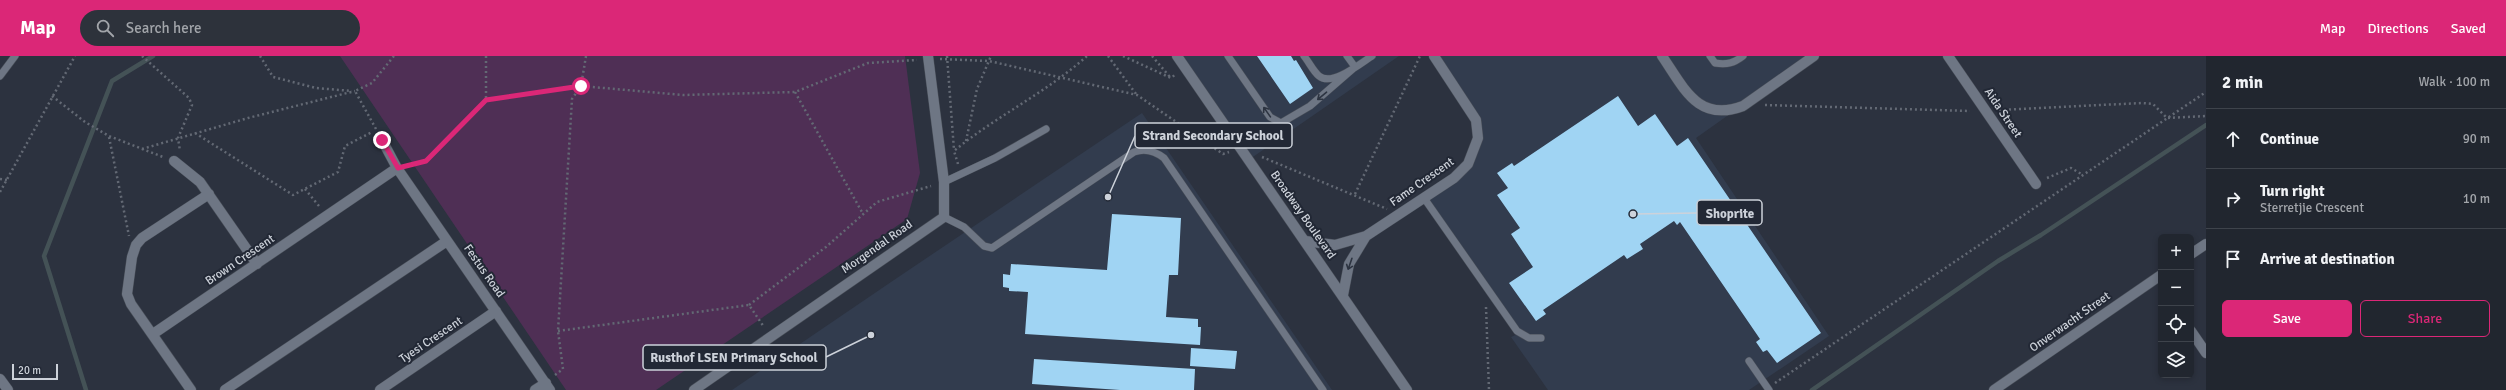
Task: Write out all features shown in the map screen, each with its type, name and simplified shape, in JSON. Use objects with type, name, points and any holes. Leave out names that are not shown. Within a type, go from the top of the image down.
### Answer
[{"type":"street","name":"Broadway Boulevard","points":[[1177,56],[1407,390]]},
{"type":"street","name":"Fame Crescent","points":[[1305,241],[1335,245],[1366,236],[1454,178],[1468,164],[1477,146],[1479,130],[1474,115],[1434,56]]},
{"type":"street","points":[[1663,56],[1697,103],[1717,112],[1730,111],[1743,106],[1814,56]]},
{"type":"street","name":"Aida Street","points":[[1948,56],[2036,184]]},
{"type":"street","points":[[928,57],[944,182],[944,217]]},
{"type":"street","name":"Festus Road","points":[[382,140],[398,168],[447,241],[548,386]]},
{"type":"street","points":[[177,163],[200,182],[257,264]]},
{"type":"street","name":"Brown Crescent","points":[[153,334],[398,168]]},
{"type":"street","points":[[191,390],[131,304],[127,294],[131,264],[136,245],[142,238],[209,194]]},
{"type":"street","name":"Morgendal Road","points":[[694,390],[944,217]]},
{"type":"street","name":"Fame Crescent","points":[[1343,295],[1349,264],[1366,236]]},
{"type":"street","points":[[225,390],[447,241]]},
{"type":"street","points":[[2194,252],[2206,244]]},
{"type":"street","name":"Onverwacht Street","points":[[1994,390],[2158,277]]},
{"type":"street","name":"Tyesi Crescent","points":[[380,390],[496,311]]},
{"type":"street","points":[[2194,335],[2206,353]]},
{"type":"street","points":[[0,378],[8,390]]},
{"type":"street","points":[[535,390],[548,386]]},
{"type":"lane","points":[[0,76],[15,56]]},
{"type":"lane","points":[[1228,56],[1270,117],[1281,123],[1310,106],[1355,67]]},
{"type":"lane","points":[[1304,56],[1318,76],[1326,79],[1337,77],[1372,56]]},
{"type":"lane","points":[[1347,56],[1355,67]]},
{"type":"lane","points":[[1710,56],[1715,63],[1721,64],[1732,63],[1744,56]]},
{"type":"lane","points":[[944,182],[1046,129]]},
{"type":"lane","points":[[944,217],[964,227],[984,246],[992,248],[1134,152],[1140,150],[1153,152],[1164,158],[1323,390]]},
{"type":"lane","points":[[1424,198],[1520,334],[1529,338],[1541,338]]},
{"type":"lane","points":[[1749,361],[1768,389]]},
{"type":"path","points":[[0,192],[75,56]]},
{"type":"path","points":[[52,96],[85,122],[109,136],[177,163],[178,138],[192,105],[183,94],[142,56]]},
{"type":"path","points":[[260,56],[273,77],[316,88],[355,91]]},
{"type":"path","points":[[142,149],[195,133],[355,91],[372,83],[394,56]]},
{"type":"path","points":[[486,56],[486,100]]},
{"type":"path","points":[[548,386],[563,370],[558,331],[572,99],[581,86],[586,56]]},
{"type":"path","points":[[966,141],[977,89],[991,56]]},
{"type":"path","points":[[954,151],[976,132],[1063,78],[1088,56]]},
{"type":"path","points":[[1108,56],[1137,95],[1223,154],[1241,148],[1355,194],[1399,214]]},
{"type":"path","points":[[1123,56],[1171,78]]},
{"type":"path","points":[[1152,56],[1171,78]]},
{"type":"path","points":[[1355,194],[1420,56]]},
{"type":"path","points":[[398,168],[426,161],[486,100],[581,86],[683,95],[795,92],[868,63],[928,57],[989,61],[1137,95]]},
{"type":"path","points":[[947,58],[954,151],[960,174]]},
{"type":"path","points":[[1171,78],[1184,66]]},
{"type":"path","points":[[355,91],[382,140]]},
{"type":"path","points":[[795,92],[864,214]]},
{"type":"path","points":[[1768,389],[2206,92]]},
{"type":"path","points":[[1764,105],[1986,110],[2142,103],[2153,104],[2167,118],[2206,116]]},
{"type":"path","points":[[195,133],[294,196],[338,172],[345,146],[376,130]]},
{"type":"path","points":[[109,136],[129,236],[136,245]]},
{"type":"path","points":[[2036,184],[2071,168],[2083,175]]},
{"type":"path","points":[[0,179],[7,180]]},
{"type":"path","points":[[558,331],[749,305],[826,247],[877,202],[944,182]]},
{"type":"path","points":[[306,189],[327,216]]},
{"type":"path","points":[[1485,284],[1489,390]]},
{"type":"path","points":[[749,305],[771,336]]},
{"type":"shaded area","points":[[340,56],[905,56],[920,173],[907,219],[656,390],[566,390]]},
{"type":"shaded area","points":[[1180,56],[1399,56],[1250,159]]},
{"type":"shaded area","points":[[1433,56],[1812,56],[1696,138],[1829,336],[1749,390],[1548,390],[1511,337],[1518,334],[1424,201],[1463,170],[1479,130]]},
{"type":"shaded area","points":[[1142,113],[1332,390],[732,390],[894,280]]},
{"type":"building","points":[[1257,56],[1291,56],[1294,61],[1296,60],[1313,88],[1290,104]]},
{"type":"building","points":[[1618,96],[1638,126],[1655,114],[1677,146],[1688,138],[1821,333],[1777,363],[1767,350],[1763,352],[1756,342],[1760,339],[1680,222],[1677,225],[1674,221],[1640,244],[1643,249],[1627,259],[1624,255],[1543,310],[1546,314],[1536,321],[1509,283],[1533,267],[1511,234],[1520,228],[1497,195],[1508,188],[1497,173],[1512,163],[1514,166]]},
{"type":"building","points":[[1112,214],[1181,218],[1178,275],[1169,275],[1166,317],[1198,319],[1198,327],[1201,327],[1200,345],[1025,334],[1028,292],[1009,291],[1009,288],[1003,287],[1003,274],[1010,275],[1011,264],[1107,270]]},
{"type":"building","points":[[1191,348],[1237,351],[1235,369],[1190,366]]},
{"type":"building","points":[[1034,359],[1195,369],[1194,390],[1120,390],[1032,384]]},
{"type":"waterway","points":[[86,390],[44,256],[112,81],[153,56]]},
{"type":"waterway","points":[[1812,390],[1998,261],[2041,235],[2206,125]]},
{"type":"place","name":"Strand Secondary School","points":[[1108,197]]},
{"type":"place","name":"Shoprite","points":[[1633,214]]},
{"type":"place","name":"Rusthof LSEN Primary School","points":[[871,335]]},
{"type":"route","points":[[382,140],[398,168],[426,161],[486,100],[581,86]]}]
